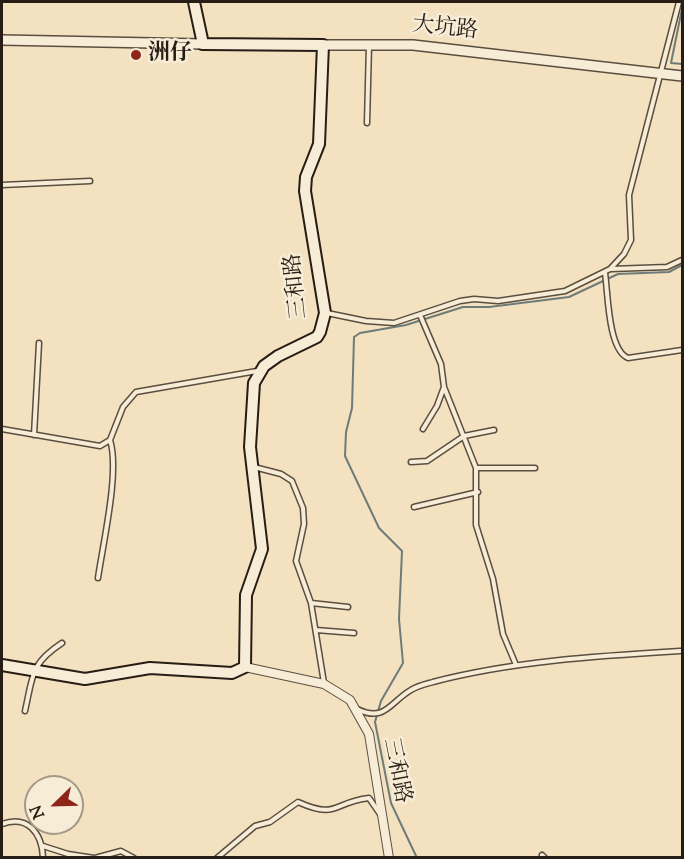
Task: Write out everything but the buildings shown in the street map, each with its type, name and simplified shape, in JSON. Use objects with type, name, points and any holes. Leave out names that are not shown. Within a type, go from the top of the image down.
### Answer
[{"type":"main road","points":[[195,2],[203,44]]},
{"type":"main road","name":"大坑路","points":[[203,44],[323,45]]},
{"type":"main road","name":"三和路","points":[[260,370],[278,356],[317,337],[325,313],[305,191],[306,177],[319,144],[323,45]]},
{"type":"main road","points":[[245,667],[246,595],[262,549],[250,420],[254,383],[260,370]]},
{"type":"main road","name":"三和路","points":[[2,665],[86,679],[150,668],[222,673],[245,667]]},
{"type":"street","name":"大坑路","points":[[2,40],[203,44]]},
{"type":"street","name":"大坑路","points":[[323,45],[413,45],[661,76],[682,76]]},
{"type":"street","name":"三和路","points":[[245,667],[324,684],[350,700],[369,734],[389,858]]},
{"type":"lane","points":[[325,313],[366,321],[394,323],[460,301],[474,299],[498,302],[565,291],[610,269],[624,254],[631,240],[629,195],[679,2]]},
{"type":"lane","points":[[367,123],[369,45]]},
{"type":"lane","points":[[2,185],[90,181]]},
{"type":"lane","points":[[610,269],[667,267],[682,260]]},
{"type":"lane","points":[[605,273],[614,342],[622,356],[628,358],[682,350]]},
{"type":"lane","points":[[420,315],[441,364],[444,387],[476,468],[478,492],[476,525],[493,579],[502,634],[516,665]]},
{"type":"lane","points":[[34,435],[39,343]]},
{"type":"lane","points":[[2,429],[100,446],[110,440],[123,407],[136,392],[260,370]]},
{"type":"lane","points":[[423,429],[437,406],[444,387]]},
{"type":"lane","points":[[411,462],[430,460],[464,436],[494,430]]},
{"type":"lane","points":[[98,578],[113,474],[113,449],[110,440]]},
{"type":"lane","points":[[253,467],[281,474],[292,481],[303,508],[304,524],[296,561],[311,603],[324,684]]},
{"type":"lane","points":[[476,468],[535,468]]},
{"type":"lane","points":[[414,507],[478,492]]},
{"type":"lane","points":[[311,603],[348,607]]},
{"type":"lane","points":[[316,630],[354,633]]},
{"type":"lane","points":[[25,711],[34,671],[43,656],[62,643]]},
{"type":"lane","points":[[356,708],[369,715],[378,713],[391,708],[411,690],[431,682],[516,665],[682,651]]},
{"type":"lane","points":[[217,858],[255,826],[270,822],[298,802],[327,812],[369,798],[385,823]]},
{"type":"lane","points":[[2,824],[13,820],[23,821],[35,832],[43,846],[43,858]]},
{"type":"lane","points":[[43,846],[68,854],[94,858],[121,851],[134,858]]},
{"type":"waterway","points":[[682,9],[671,63],[682,64]]},
{"type":"waterway","points":[[417,858],[391,803],[375,722],[381,701],[403,663],[399,619],[402,551],[379,528],[345,456],[346,432],[352,408],[354,337],[360,333],[406,325],[463,307],[489,307],[569,297],[618,274],[669,272],[682,265]]},
{"type":"place","name":"洲仔","points":[[136,55]]}]
